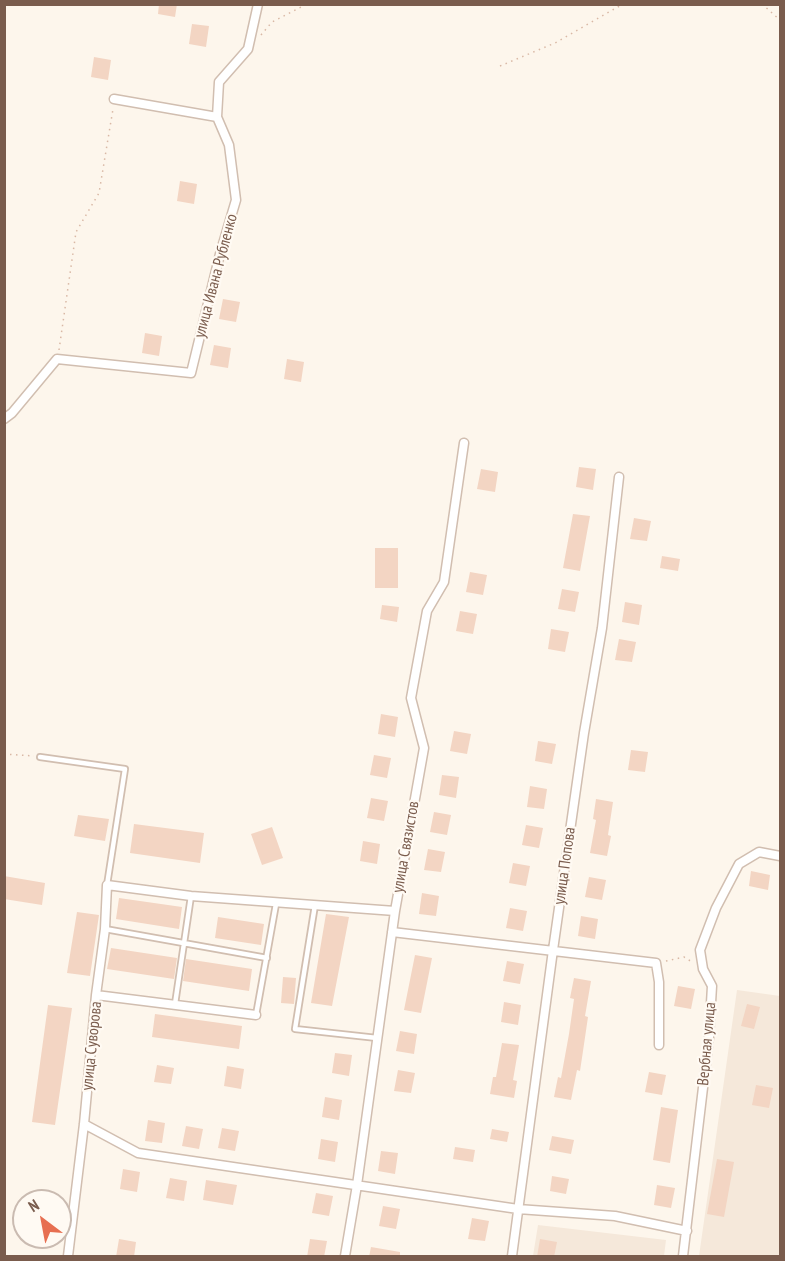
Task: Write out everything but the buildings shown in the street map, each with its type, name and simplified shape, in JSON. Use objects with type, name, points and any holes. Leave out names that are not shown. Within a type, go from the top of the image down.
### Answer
[{"type":"street","points":[[248,49],[258,4]]},
{"type":"street","name":"улица Ивана Рубленко","points":[[57,359],[191,373],[220,254],[236,200],[229,145],[217,117],[219,82],[248,49]]},
{"type":"street","points":[[114,99],[217,117]]},
{"type":"street","points":[[4,419],[12,413],[57,359]]},
{"type":"street","name":"улица Связистов","points":[[345,1257],[395,911],[424,748],[411,698],[427,611],[444,582],[465,443]]},
{"type":"street","name":"улица Попова","points":[[512,1257],[552,950],[602,628],[619,477]]},
{"type":"street","name":"Вербная улица","points":[[683,1257],[709,1037],[712,986],[704,969],[700,950],[716,908],[739,864],[759,852],[780,856]]},
{"type":"street","points":[[96,994],[105,929],[107,885],[276,904],[395,911]]},
{"type":"street","points":[[392,932],[656,963],[659,982],[659,1045]]},
{"type":"street","name":"улица Суворова","points":[[68,1257],[84,1124],[96,994],[256,1015]]},
{"type":"street","points":[[84,1124],[138,1153],[518,1209],[615,1216],[687,1231]]},
{"type":"lane","points":[[40,757],[125,769],[107,885]]},
{"type":"lane","points":[[175,1004],[191,896]]},
{"type":"lane","points":[[256,1015],[276,904]]},
{"type":"lane","points":[[315,905],[295,1029],[377,1038]]},
{"type":"lane","points":[[105,929],[267,958]]},
{"type":"path","points":[[248,49],[272,22],[307,4]]},
{"type":"path","points":[[500,66],[555,43],[623,4]]},
{"type":"path","points":[[762,4],[780,20]]},
{"type":"path","points":[[57,359],[76,232],[99,193],[114,99]]},
{"type":"path","points":[[4,754],[40,757]]},
{"type":"path","points":[[656,963],[684,957],[704,969]]},
{"type":"shaded area","points":[[737,990],[780,996],[780,1256],[699,1256]]},
{"type":"shaded area","points":[[538,1225],[666,1240],[664,1256],[533,1256]]}]
